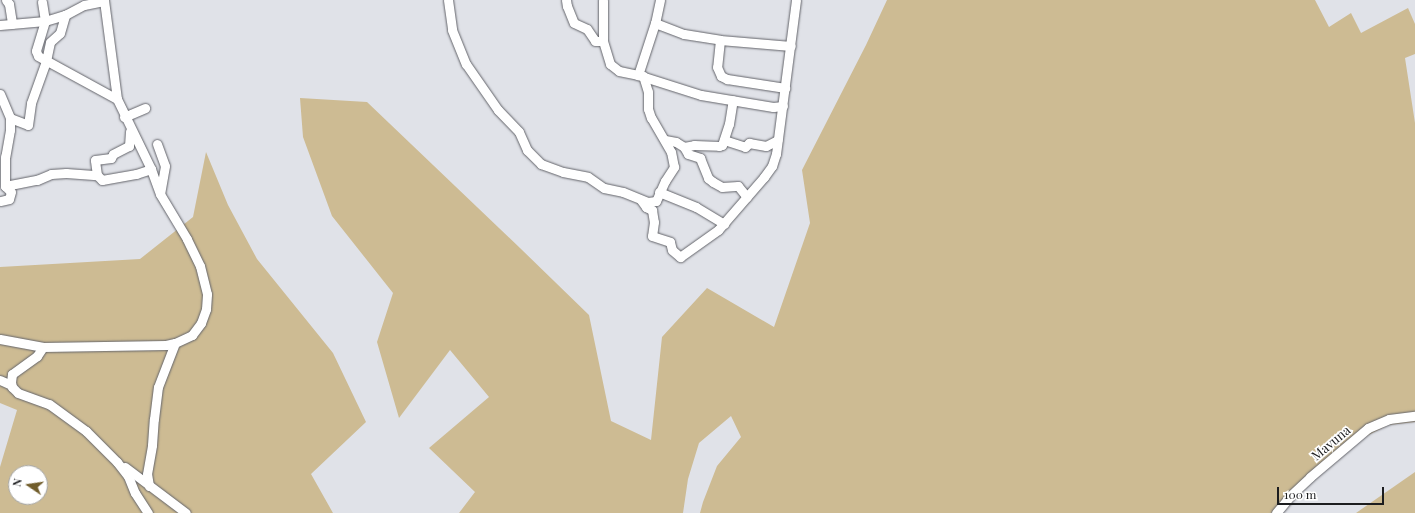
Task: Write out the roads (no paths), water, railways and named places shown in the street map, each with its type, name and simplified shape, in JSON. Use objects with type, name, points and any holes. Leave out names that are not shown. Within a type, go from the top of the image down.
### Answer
[{"type":"street","points":[[6,0],[9,4],[12,24]]},
{"type":"street","points":[[0,25],[45,21],[104,0],[117,99],[124,117],[151,169],[160,194],[187,239],[197,259],[207,294],[206,309],[201,323],[192,335],[175,343],[43,347],[0,339]]},
{"type":"street","points":[[448,0],[452,30],[466,64],[498,110],[519,132],[527,150],[542,164],[563,172],[588,177],[604,188],[637,197],[648,202],[656,201],[659,192],[674,167],[671,152],[668,150],[665,140],[651,118],[648,109],[648,92],[641,76],[660,0]]},
{"type":"street","points":[[566,0],[574,23],[587,29],[595,41],[603,40]]},
{"type":"street","points":[[603,0],[603,40],[610,64],[620,72],[641,76],[701,95],[773,107],[783,106]]},
{"type":"street","points":[[637,197],[652,210],[654,222],[652,236],[670,242],[672,250],[680,257],[718,230],[747,197],[772,166],[778,140],[783,106],[796,0]]},
{"type":"street","points":[[42,2],[45,21],[36,51],[38,56],[46,62],[117,99]]},
{"type":"street","points":[[10,118],[28,125],[31,103],[46,62],[50,42],[60,33],[65,15]]},
{"type":"street","points":[[655,23],[684,34],[720,40],[791,46]]},
{"type":"street","points":[[720,40],[717,67],[721,76],[727,79],[785,88]]},
{"type":"street","points":[[0,94],[10,118],[5,186],[10,192],[9,199],[0,201]]},
{"type":"street","points":[[665,140],[684,147],[694,145],[722,145],[729,124],[733,100]]},
{"type":"street","points":[[124,117],[145,108]]},
{"type":"street","points":[[130,128],[130,146],[113,154],[111,158],[95,160],[97,175],[102,180],[136,174],[151,169]]},
{"type":"street","points":[[724,140],[745,147],[749,143],[766,146],[778,140]]},
{"type":"street","points":[[157,144],[165,166],[160,194]]},
{"type":"street","points":[[684,147],[688,154],[700,158],[708,178],[713,182],[722,187],[738,186],[747,197]]},
{"type":"street","points":[[5,186],[37,180],[51,174],[66,173],[97,175]]},
{"type":"street","points":[[659,192],[696,207],[724,224]]},
{"type":"street","points":[[149,486],[147,474],[152,445],[158,387],[174,349],[175,343]]},
{"type":"street","points":[[11,385],[12,374],[37,356],[43,347]]},
{"type":"street","points":[[0,380],[11,385],[18,393],[49,404],[86,431],[117,462],[128,476],[135,493],[148,513]]},
{"type":"street","name":"Mavuna","points":[[1276,513],[1296,490],[1368,428],[1389,419],[1415,416]]},
{"type":"street","points":[[117,462],[186,513]]}]
